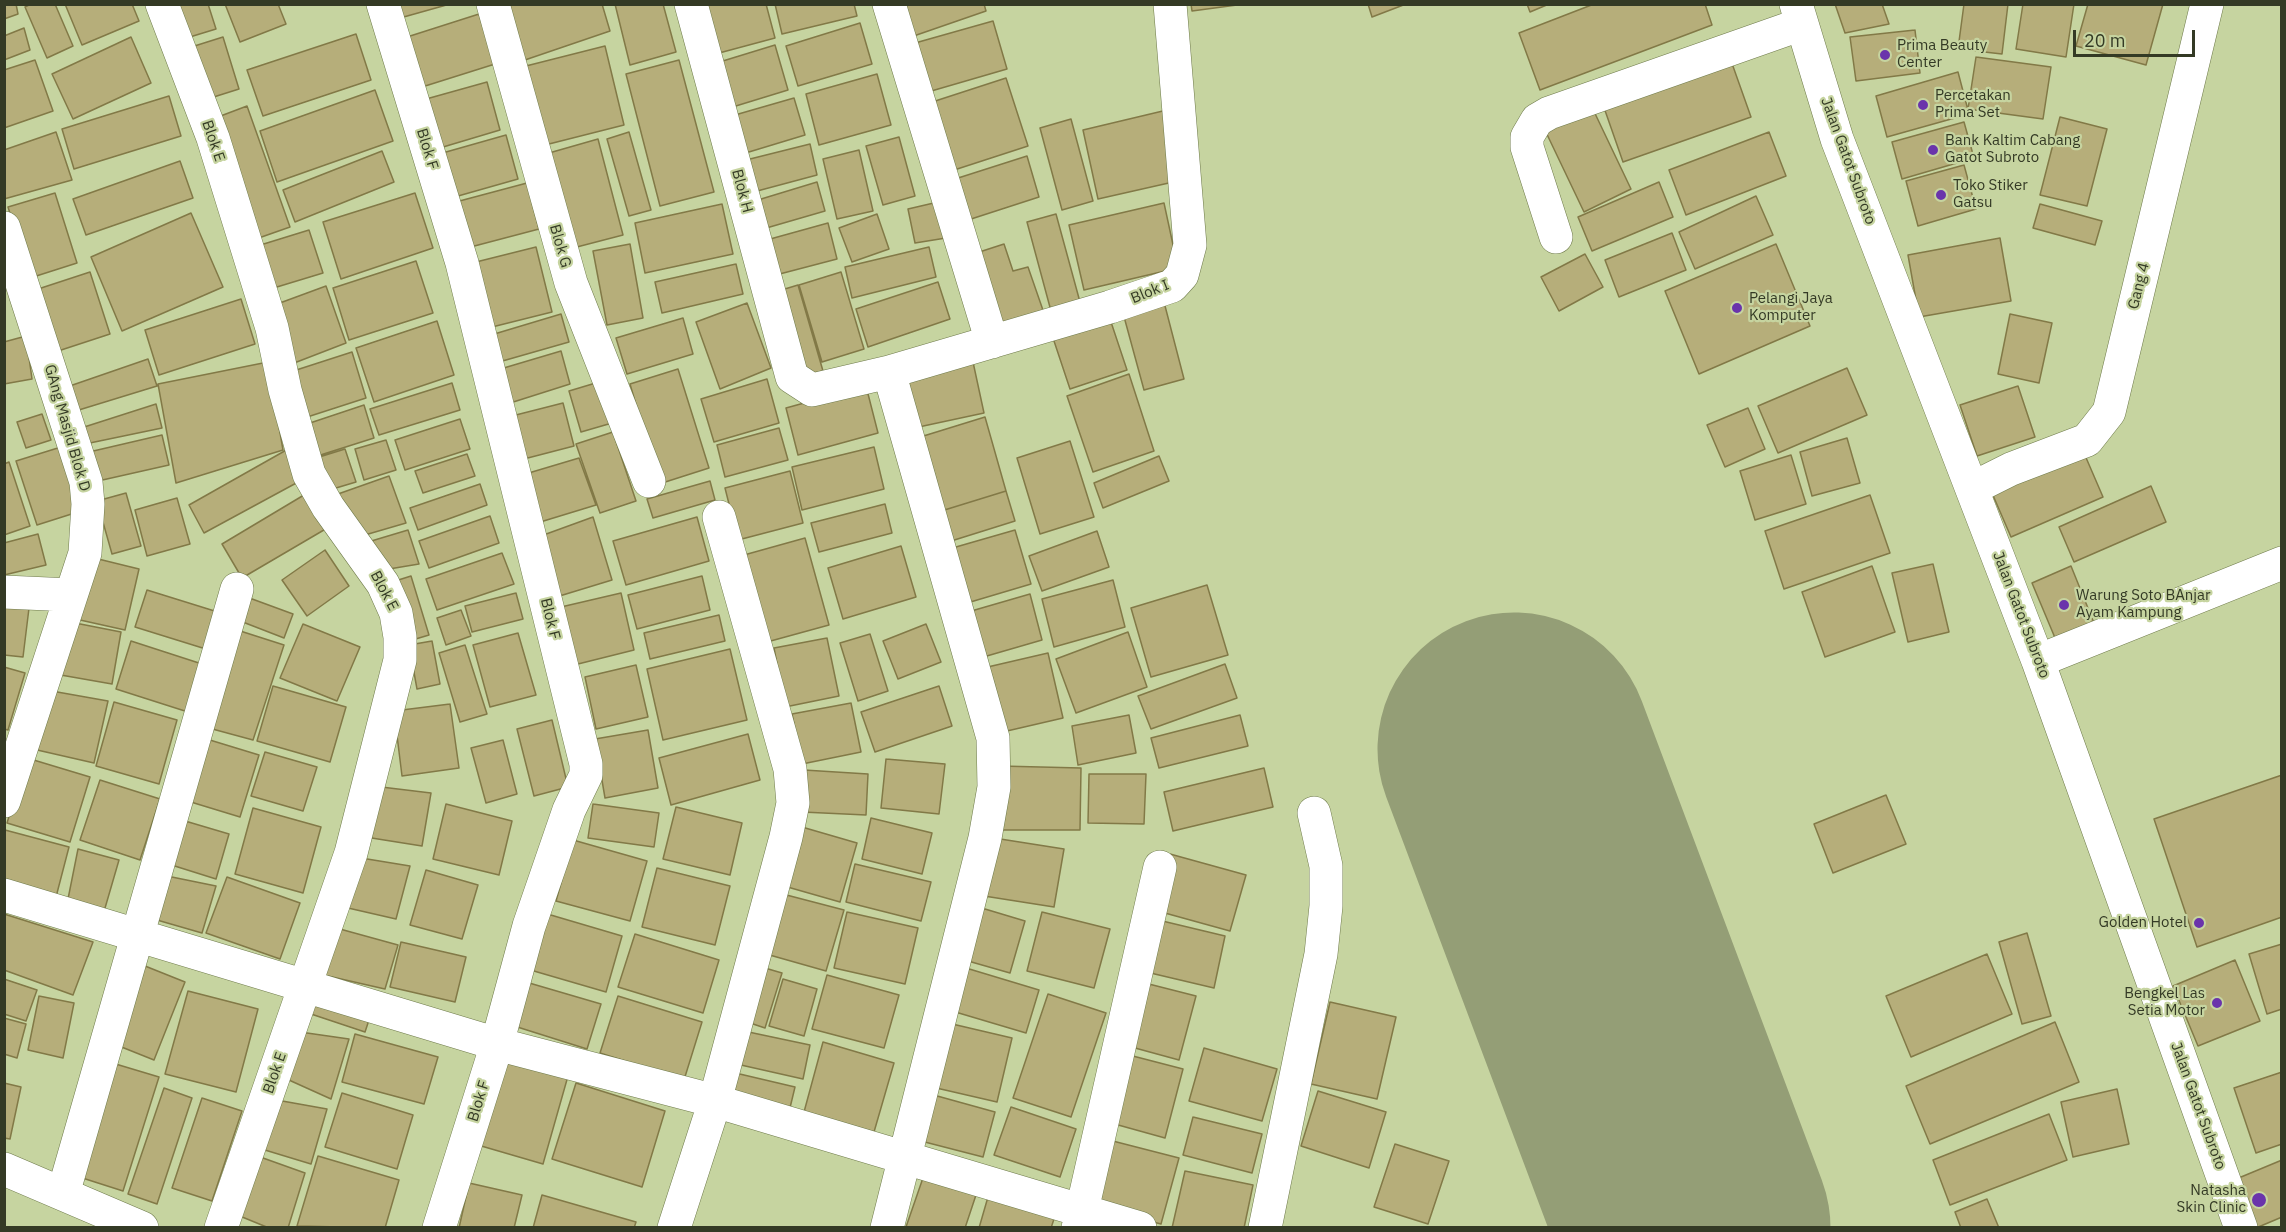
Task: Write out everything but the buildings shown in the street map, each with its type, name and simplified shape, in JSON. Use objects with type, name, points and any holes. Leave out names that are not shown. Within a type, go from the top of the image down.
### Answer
[{"type":"street","name":"Blok E","points":[[162,4],[213,138],[266,306],[309,474],[328,507],[383,584],[396,613],[400,660],[351,853],[221,1227]]},
{"type":"street","name":"Blok F","points":[[383,4],[462,263],[586,764],[586,776],[569,810],[530,926],[497,1044],[439,1227]]},
{"type":"street","name":"Blok G","points":[[493,4],[571,283],[649,481]]},
{"type":"street","name":"Blok H","points":[[691,4],[792,376]]},
{"type":"street","points":[[889,4],[992,342]]},
{"type":"street","name":"Blok I","points":[[792,376],[812,390],[889,372],[1172,286],[1182,275],[1190,245],[1170,4]]},
{"type":"street","name":"Gang 4","points":[[1973,488],[2012,469],[2087,440],[2109,412],[2207,4]]},
{"type":"street","points":[[1556,237],[1527,147],[1527,137],[1537,120],[1549,113],[1799,14]]},
{"type":"street","name":"Jalan Gatot Subroto","points":[[1799,14],[1837,139],[2038,661],[2241,1227]]},
{"type":"street","name":"GAng Masjid Blok D","points":[[4,228],[86,482],[88,526],[85,554],[4,801]]},
{"type":"street","points":[[887,1227],[985,838],[994,787],[990,726],[889,372]]},
{"type":"street","points":[[675,1227],[715,1101],[786,837],[793,803],[790,770],[719,517]]},
{"type":"street","points":[[2038,661],[2282,563]]},
{"type":"street","points":[[63,1194],[237,589]]},
{"type":"street","points":[[4,592],[71,595]]},
{"type":"street","points":[[1265,1227],[1321,954],[1326,906],[1326,866],[1314,813]]},
{"type":"street","points":[[1081,1219],[1160,867]]},
{"type":"street","points":[[4,895],[497,1044],[715,1101],[905,1158],[1081,1219],[1140,1227]]},
{"type":"street","points":[[4,1169],[142,1227]]},
{"type":"runway","points":[[1514,749],[1694,1228]]},
{"type":"place","name":"Prima Beauty Center","points":[[1885,55]]},
{"type":"place","name":"Percetakan Prima Set","points":[[1923,105]]},
{"type":"place","name":"Bank Kaltim Cabang Gatot Subroto","points":[[1933,150]]},
{"type":"place","name":"Toko Stiker Gatsu","points":[[1941,195]]},
{"type":"place","name":"Pelangi Jaya Komputer","points":[[1737,308]]},
{"type":"place","name":"Warung Soto BAnjar Ayam Kampung","points":[[2064,605]]},
{"type":"place","name":"Golden Hotel","points":[[2199,923]]},
{"type":"place","name":"Bengkel Las Setia Motor","points":[[2217,1003]]},
{"type":"place","name":"Natasha Skin Clinic","points":[[2259,1200]]}]
